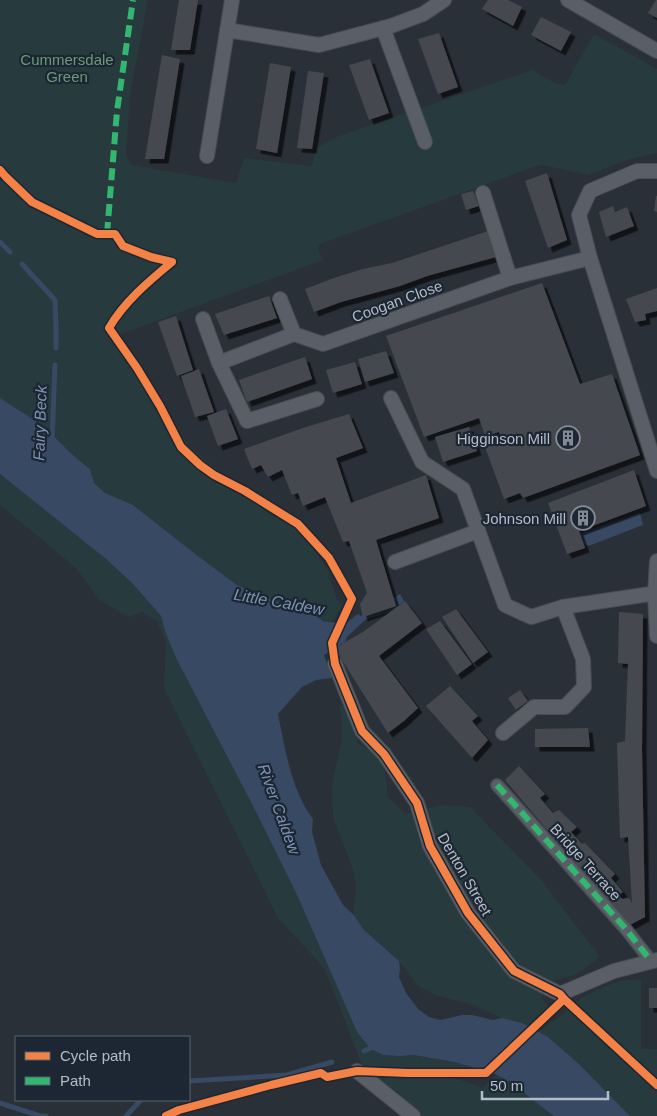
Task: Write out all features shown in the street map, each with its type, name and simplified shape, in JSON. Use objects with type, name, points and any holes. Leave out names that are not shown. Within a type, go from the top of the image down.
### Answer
[{"type":"street","points":[[207,156],[232,0]]},
{"type":"street","points":[[227,30],[319,45],[391,26],[423,14],[444,0]]},
{"type":"street","points":[[568,0],[589,5],[657,51]]},
{"type":"street","points":[[382,28],[426,142]]},
{"type":"street","points":[[657,171],[637,171],[590,191],[579,215],[590,258],[657,471]]},
{"type":"street","points":[[483,193],[510,278]]},
{"type":"street","name":"Coogan Close","points":[[294,334],[323,344],[510,278],[590,258]]},
{"type":"street","points":[[219,363],[294,334],[280,299]]},
{"type":"street","points":[[203,319],[219,363],[247,421],[317,399]]},
{"type":"street","points":[[391,398],[422,462],[463,489],[505,606],[531,617],[563,607],[656,594]]},
{"type":"street","points":[[396,562],[478,531]]},
{"type":"street","points":[[657,561],[657,636]]},
{"type":"street","points":[[503,733],[534,707],[565,707],[584,687],[583,659],[563,607]]},
{"type":"street","name":"Denton Street","points":[[335,664],[362,731],[384,754],[417,802],[430,846],[468,913],[514,971],[560,994],[614,971],[654,960]]},
{"type":"street","name":"Bridge Terrace","points":[[497,785],[654,960]]},
{"type":"street","points":[[357,1071],[413,1116]]},
{"type":"green space","name":"Cummersdale Green","points":[[0,0],[148,0],[130,95],[126,155],[131,165],[236,183],[244,158],[312,166],[316,148],[339,136],[532,70],[555,83],[565,85],[594,34],[657,69],[657,153],[626,160],[589,175],[542,165],[534,167],[320,244],[318,249],[323,260],[121,334],[139,381],[189,446],[269,514],[292,525],[304,537],[328,570],[337,600],[342,605],[331,625],[327,625],[316,616],[237,585],[133,505],[105,493],[94,483],[90,469],[43,427],[0,398]]},
{"type":"green space","points":[[0,474],[106,559],[132,583],[161,616],[176,658],[297,895],[357,1032],[400,1056],[414,1055],[454,1062],[483,1070],[478,1078],[438,1070],[362,1065],[325,969],[278,918],[164,688],[166,642],[157,621],[142,612],[129,617],[100,601],[76,568],[0,505]]},
{"type":"green space","points":[[346,702],[358,744],[382,757],[387,796],[405,814],[441,805],[470,807],[542,881],[600,957],[577,974],[545,983],[541,992],[542,999],[550,1008],[527,1026],[502,1018],[471,1004],[435,995],[417,985],[399,961],[363,929],[354,915],[356,889],[353,869],[333,817],[332,784],[342,739],[339,706]]},
{"type":"green space","points":[[641,979],[641,1049],[657,1049],[657,1116],[630,1116],[579,1064],[548,1037],[538,1032],[562,1015],[582,997],[621,981]]},
{"type":"green space","points":[[397,1073],[451,1078],[482,1088],[497,1075],[510,1082],[555,1116],[422,1116],[394,1089],[364,1077],[372,1074]]},
{"type":"water","name":"River Caldew","points":[[0,398],[43,427],[90,469],[94,483],[105,493],[133,505],[237,585],[316,616],[328,625],[347,626],[362,615],[400,594],[404,601],[390,612],[365,620],[347,637],[345,642],[324,655],[332,678],[316,680],[302,687],[278,714],[286,755],[294,782],[305,808],[313,819],[312,832],[321,865],[343,905],[354,915],[363,929],[399,961],[399,977],[406,993],[418,1009],[429,1017],[440,1020],[462,1015],[472,1015],[493,1020],[502,1018],[522,1023],[548,1037],[579,1064],[630,1116],[554,1116],[510,1082],[493,1073],[454,1062],[414,1055],[383,1055],[370,1048],[357,1032],[297,895],[176,658],[161,616],[132,583],[106,559],[0,474]]},
{"type":"water","points":[[640,513],[643,525],[584,546],[580,533]]},
{"type":"building","points":[[179,0],[198,0],[190,50],[171,50]]},
{"type":"building","points":[[488,0],[508,0],[522,7],[513,26],[482,9]]},
{"type":"building","points":[[657,0],[657,18],[648,13]]},
{"type":"building","points":[[541,17],[571,32],[561,51],[531,35]]},
{"type":"building","points":[[439,33],[458,87],[438,94],[418,39]]},
{"type":"building","points":[[162,55],[180,59],[164,159],[145,159]]},
{"type":"building","points":[[370,59],[389,113],[369,120],[349,65]]},
{"type":"building","points":[[270,63],[291,67],[277,153],[256,149]]},
{"type":"building","points":[[308,71],[324,73],[312,149],[297,148]]},
{"type":"building","points":[[547,173],[567,240],[548,248],[525,181]]},
{"type":"building","points":[[473,191],[479,206],[466,210],[461,194]]},
{"type":"building","points":[[657,196],[657,212],[654,211]]},
{"type":"building","points":[[613,206],[615,212],[627,207],[634,226],[606,237],[599,212]]},
{"type":"building","points":[[488,231],[496,257],[427,276],[314,312],[305,289],[334,278],[392,263]]},
{"type":"building","points":[[542,283],[580,384],[612,374],[640,455],[523,498],[520,493],[504,499],[485,447],[502,440],[499,432],[485,436],[479,418],[424,437],[386,336]]},
{"type":"building","points":[[657,288],[657,311],[645,314],[646,320],[635,322],[626,299]]},
{"type":"building","points":[[269,296],[277,318],[224,335],[215,314]]},
{"type":"building","points":[[176,316],[193,370],[177,376],[158,322]]},
{"type":"building","points":[[386,351],[394,373],[365,382],[358,359]]},
{"type":"building","points":[[305,357],[312,379],[247,402],[239,380]]},
{"type":"building","points":[[355,362],[362,384],[333,393],[326,370]]},
{"type":"building","points":[[199,369],[214,412],[195,417],[181,376]]},
{"type":"building","points":[[226,409],[238,439],[218,446],[207,416]]},
{"type":"building","points":[[349,414],[363,448],[336,458],[351,503],[426,475],[439,518],[376,540],[396,606],[363,617],[360,604],[367,593],[349,541],[343,542],[325,497],[303,506],[298,493],[292,495],[282,470],[268,477],[261,465],[252,469],[244,449]]},
{"type":"building","points":[[469,427],[477,451],[443,462],[435,437]]},
{"type":"building","name":"Johnson Mill","points":[[634,470],[646,506],[579,531],[585,548],[567,554],[548,503]]},
{"type":"building","points":[[405,601],[422,623],[379,656],[418,708],[388,733],[335,649],[363,632]]},
{"type":"building","points":[[456,609],[488,652],[473,663],[442,617]]},
{"type":"building","points":[[619,612],[643,614],[642,750],[645,917],[628,926],[505,780],[519,766],[545,794],[540,798],[553,813],[559,810],[577,827],[571,832],[582,844],[585,843],[615,874],[611,878],[623,892],[619,895],[622,899],[629,898],[632,903],[628,837],[620,838],[617,743],[625,741],[628,664],[618,663]]},
{"type":"building","points":[[440,621],[472,664],[457,675],[426,629]]},
{"type":"building","points":[[450,686],[478,716],[472,721],[488,740],[472,758],[426,706]]},
{"type":"building","points":[[520,690],[528,701],[516,710],[508,698]]},
{"type":"building","points":[[588,728],[590,747],[535,747],[535,729]]},
{"type":"building","points":[[649,988],[657,988],[657,1008],[649,1008]]},
{"type":"waterway","name":"Fairy Beck","points":[[0,242],[10,252]]},
{"type":"waterway","name":"Fairy Beck","points":[[22,264],[55,300],[56,348]]},
{"type":"waterway","name":"Fairy Beck","points":[[52,442],[55,365]]},
{"type":"waterway","name":"Little Caldew","points":[[322,624],[347,626],[358,617]]},
{"type":"waterway","points":[[364,1051],[375,1046]]},
{"type":"waterway","points":[[190,1081],[287,1075],[332,1062]]},
{"type":"waterway","points":[[126,1116],[140,1101]]},
{"type":"waterway","points":[[0,1103],[40,1116],[46,1116]]},
{"type":"marked path","points":[[107,234],[117,111],[133,0]]},
{"type":"marked path","points":[[497,785],[625,928],[651,961]]},
{"type":"cycle path","points":[[0,170],[32,202],[97,234],[115,234],[123,246],[151,257],[172,262],[129,301],[109,328],[137,368],[160,406],[181,447],[214,475],[245,491],[298,524],[329,558],[352,599],[332,643],[335,664],[362,731],[384,754],[417,803],[430,846],[468,913],[514,971],[560,994],[657,1085]]},
{"type":"cycle path","points":[[166,1116],[179,1110],[321,1073],[327,1077],[357,1071],[486,1073],[564,999]]},
{"type":"place","name":"Higginson Mill","points":[[568,438]]},
{"type":"place","name":"Johnson Mill","points":[[583,518]]}]
